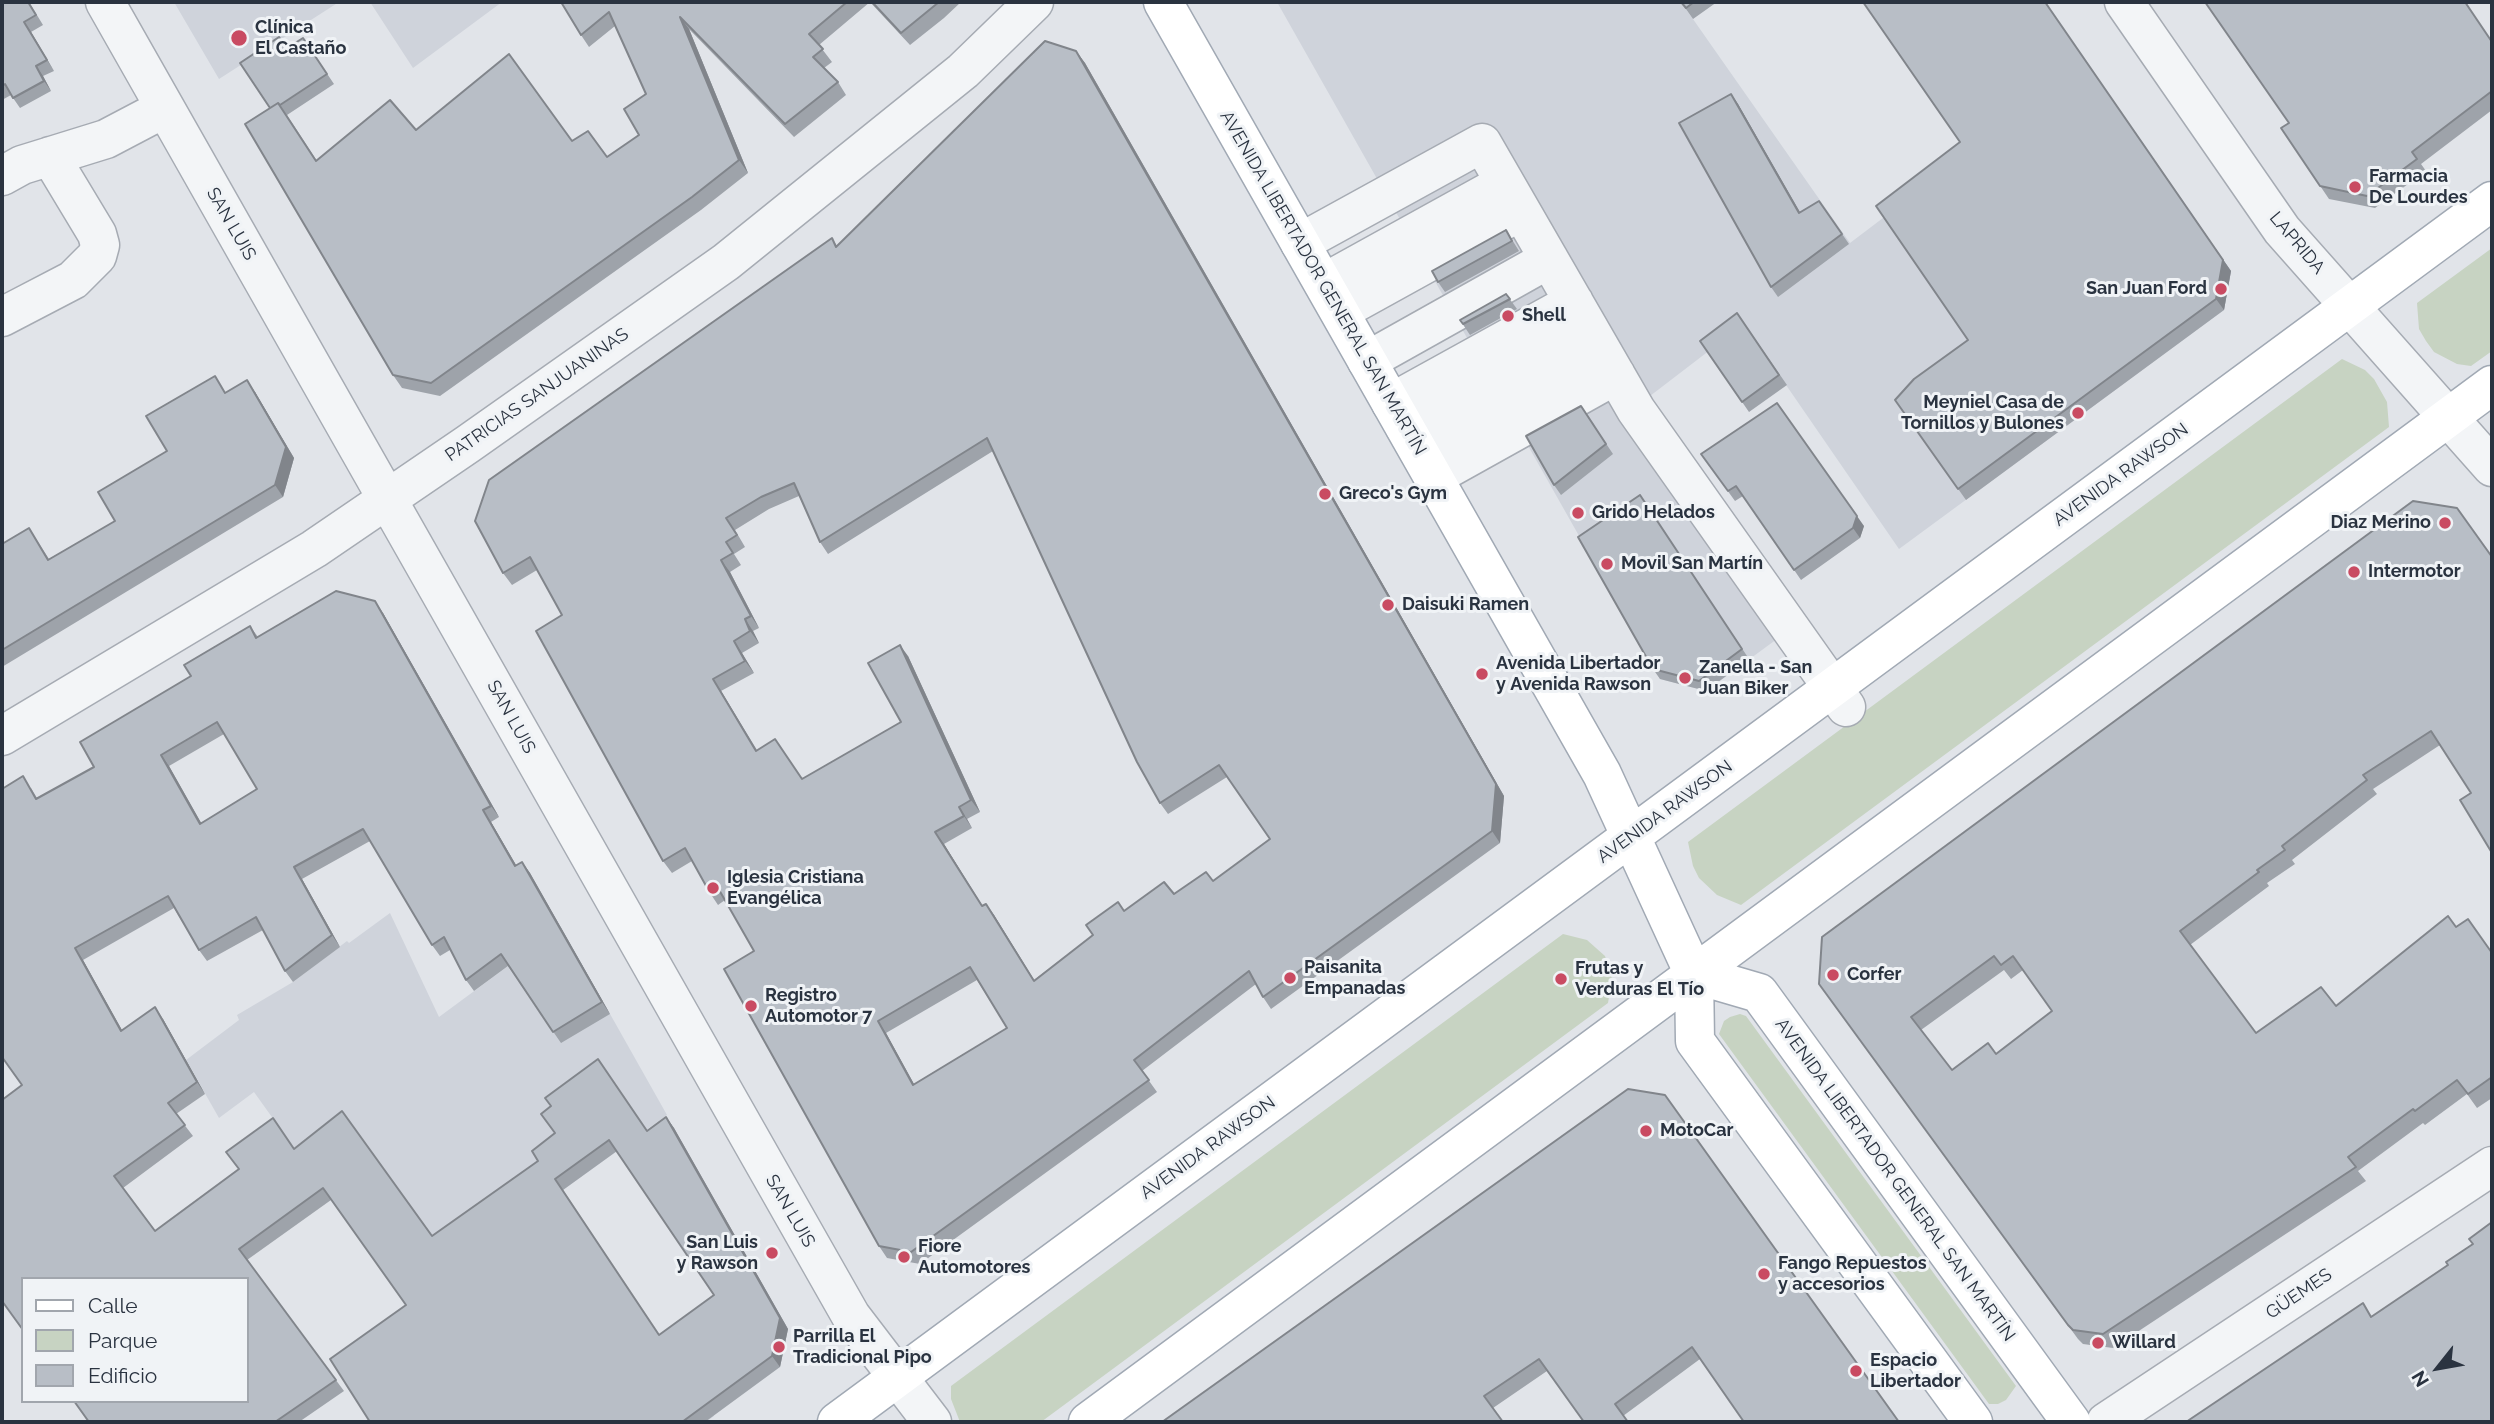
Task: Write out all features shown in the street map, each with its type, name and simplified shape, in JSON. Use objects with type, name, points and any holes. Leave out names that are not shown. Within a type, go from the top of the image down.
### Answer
[{"type":"main road","name":"AVENIDA LIBERTADOR GENERAL SAN MARTÍN","points":[[1163,2],[1595,763],[1694,974],[1695,1041],[1973,1422]]},
{"type":"main road","name":"AVENIDA RAWSON","points":[[837,1422],[1631,837],[1839,697],[2350,306],[2492,201]]},
{"type":"main road","points":[[1087,1422],[2492,386]]},
{"type":"main road","name":"AVENIDA LIBERTADOR GENERAL SAN MARTÍN","points":[[1694,974],[1759,993],[2071,1422]]},
{"type":"street","name":"SAN LUIS","points":[[106,2],[850,1316],[932,1422]]},
{"type":"street","name":"PATRICIAS SANJUANINAS","points":[[2,736],[314,550],[726,262],[963,71],[1034,2]]},
{"type":"street","name":"LAPRIDA","points":[[2124,2],[2282,230],[2492,467]]},
{"type":"street","points":[[2,176],[22,165],[106,139],[165,108]]},
{"type":"street","points":[[1300,243],[1482,143],[1568,292],[1839,697]]},
{"type":"street","points":[[2,317],[73,280],[97,256],[100,246],[97,234],[50,156]]},
{"type":"street","points":[[1386,393],[1568,292]]},
{"type":"street","points":[[1386,393],[1568,292]]},
{"type":"street","points":[[1386,393],[1568,292]]},
{"type":"street","points":[[1386,393],[1568,292]]},
{"type":"street","points":[[1386,393],[1568,292]]},
{"type":"street","name":"GÜEMES","points":[[2106,1422],[2492,1166]]},
{"type":"shaded area","name":"Clínica El Castaño","points":[[174,2],[339,2],[219,79]]},
{"type":"shaded area","name":"Clínica El Castaño","points":[[370,2],[502,2],[413,68]]},
{"type":"shaded area","points":[[1277,2],[1681,2],[1850,243],[2011,121],[2005,112],[2083,56],[2231,271],[2224,310],[1899,549],[1744,324],[1650,396],[1807,617],[1706,691],[1660,679]]},
{"type":"shaded area","points":[[390,913],[439,1017],[561,927],[667,1115],[563,1190],[714,1416],[706,1422],[502,1422],[427,1334],[254,1092],[219,1118],[186,1060],[239,1020],[237,1015],[293,982],[347,941],[349,943]]},
{"type":"green space","points":[[2492,248],[2492,351],[2471,366],[2457,364],[2434,352],[2426,341],[2419,329],[2417,303]]},
{"type":"green space","points":[[2342,359],[2365,370],[2374,379],[2387,402],[2389,427],[1741,905],[1717,895],[1699,878],[1693,866],[1688,842]]},
{"type":"green space","points":[[1563,934],[1587,940],[1605,956],[1612,979],[1608,1003],[1041,1422],[960,1422],[951,1399],[951,1386]]},
{"type":"green space","points":[[1740,1014],[1746,1016],[2016,1386],[2006,1400],[1989,1404],[1719,1034],[1724,1021]]},
{"type":"building","points":[[2,2],[28,2],[36,15],[24,22],[47,60],[36,66],[44,81],[13,98],[5,84],[2,86]]},
{"type":"building","points":[[561,2],[847,2],[809,34],[823,49],[813,57],[838,82],[785,124],[680,17],[739,160],[692,197],[431,383],[393,375],[245,124],[278,103],[316,161],[390,100],[416,130],[509,54],[572,141],[588,131],[607,157],[639,135],[624,109],[646,94],[609,12],[581,35]]},
{"type":"building","points":[[872,2],[939,2],[901,33]]},
{"type":"building","points":[[1681,2],[1694,2],[1686,8]]},
{"type":"building","points":[[1863,2],[2045,2],[2223,260],[2216,299],[1958,489],[1895,400],[1914,379],[1968,340],[1876,206],[1960,142]]},
{"type":"building","points":[[2205,2],[2465,2],[2492,42],[2492,91],[2412,152],[2417,159],[2367,196],[2320,186],[2281,128],[2289,123]]},
{"type":"building","points":[[279,37],[287,48],[303,38],[327,74],[280,105],[278,103],[270,108],[240,63]]},
{"type":"building","points":[[1045,41],[1076,51],[1496,784],[1492,831],[1263,997],[1249,971],[1134,1060],[1149,1080],[911,1252],[879,1246],[724,969],[754,951],[718,888],[710,893],[685,848],[663,861],[536,631],[562,615],[530,557],[503,573],[475,521],[489,480],[832,238],[836,247]],"holes":[[[987,438],[1137,762],[1160,803],[1219,765],[1270,839],[1213,881],[1206,872],[1174,894],[1164,882],[1124,911],[1118,902],[1086,925],[1093,935],[1034,981],[986,904],[982,906],[935,832],[964,816],[959,807],[971,800],[900,645],[868,663],[901,722],[802,779],[775,739],[756,751],[713,679],[745,661],[734,641],[750,631],[745,619],[751,616],[721,560],[733,553],[726,542],[737,535],[726,518],[761,497],[794,483],[820,542]],[[970,967],[1007,1028],[913,1085],[878,1021]]]},
{"type":"building","points":[[1731,94],[1799,213],[1819,201],[1842,234],[1771,287],[1679,123]]},
{"type":"building","points":[[1506,230],[1512,241],[1438,282],[1432,271]]},
{"type":"building","points":[[1506,294],[1510,299],[1463,324],[1460,320]]},
{"type":"building","points":[[1737,313],[1779,375],[1742,402],[1700,341]]},
{"type":"building","points":[[215,376],[225,393],[247,380],[286,447],[275,485],[2,650],[2,544],[29,528],[48,560],[115,521],[98,492],[167,451],[146,416]]},
{"type":"building","points":[[1777,403],[1857,516],[1853,528],[1794,570],[1736,486],[1728,491],[1701,454]]},
{"type":"building","points":[[1581,406],[1606,444],[1554,485],[1526,436]]},
{"type":"building","points":[[1640,495],[1742,649],[1699,681],[1653,669],[1578,537]]},
{"type":"building","points":[[2413,501],[2457,508],[2492,557],[2492,853],[2460,800],[2471,793],[2431,731],[2363,775],[2367,780],[2282,846],[2285,850],[2180,931],[2256,1033],[2321,987],[2336,1006],[2448,916],[2456,927],[2468,919],[2492,953],[2492,1077],[2468,1094],[2457,1080],[2415,1111],[2413,1109],[2348,1157],[2356,1167],[2103,1334],[2073,1330],[2068,1325],[1819,984],[1822,937]],"holes":[[[1994,956],[2001,965],[2013,956],[2052,1011],[1996,1054],[1988,1043],[1952,1070],[1911,1017]]]},
{"type":"building","points":[[336,591],[375,601],[491,806],[483,810],[515,866],[522,862],[602,1002],[553,1032],[501,954],[466,980],[444,937],[432,945],[363,829],[294,867],[332,935],[285,971],[256,917],[199,950],[168,896],[75,948],[121,1031],[155,1007],[197,1082],[168,1103],[185,1125],[114,1176],[155,1231],[239,1169],[226,1152],[273,1118],[294,1149],[342,1111],[432,1236],[538,1161],[532,1151],[555,1133],[541,1114],[551,1106],[545,1098],[598,1059],[647,1131],[666,1117],[780,1318],[772,1356],[682,1422],[370,1422],[330,1359],[406,1305],[323,1188],[239,1249],[336,1380],[275,1422],[89,1422],[75,1403],[248,1403],[248,1277],[21,1277],[21,1327],[2,1301],[2,1100],[22,1085],[2,1057],[2,789],[23,776],[36,799],[94,767],[80,742],[191,676],[184,665],[250,626],[256,638]],"holes":[[[217,722],[257,789],[200,824],[161,755]],[[609,1140],[714,1295],[659,1335],[555,1179]]]},
{"type":"building","points":[[1628,1089],[1665,1095],[1899,1422],[1744,1422],[1692,1347],[1615,1404],[1628,1422],[1584,1422],[1539,1359],[1484,1396],[1503,1422],[1162,1422]]},
{"type":"building","points":[[2492,1222],[2492,1422],[2186,1422],[2363,1303],[2371,1317],[2448,1265],[2446,1262],[2473,1244],[2469,1239]]},
{"type":"place","name":"Clínica El Castaño","points":[[239,38]]},
{"type":"place","name":"Farmacia De Lourdes","points":[[2355,187]]},
{"type":"place","name":"San Juan Ford","points":[[2221,289]]},
{"type":"place","name":"Shell","points":[[1508,316]]},
{"type":"place","name":"Meyniel Casa de Tornillos y Bulones","points":[[2078,413]]},
{"type":"place","name":"Greco's Gym","points":[[1325,494]]},
{"type":"place","name":"Grido Helados","points":[[1578,513]]},
{"type":"place","name":"Diaz Merino","points":[[2445,523]]},
{"type":"place","name":"Movil San Martín","points":[[1607,564]]},
{"type":"place","name":"Intermotor","points":[[2354,572]]},
{"type":"place","name":"Daisuki Ramen","points":[[1388,605]]},
{"type":"place","name":"Avenida Libertador y Avenida Rawson","points":[[1482,674]]},
{"type":"place","name":"Zanella - San Juan Biker","points":[[1685,678]]},
{"type":"place","name":"Iglesia Cristiana Evangélica","points":[[713,888]]},
{"type":"place","name":"Corfer","points":[[1833,975]]},
{"type":"place","name":"Paisanita Empanadas","points":[[1290,978]]},
{"type":"place","name":"Frutas y Verduras El Tío","points":[[1561,979]]},
{"type":"place","name":"Registro Automotor 7","points":[[751,1006]]},
{"type":"place","name":"MotoCar","points":[[1646,1131]]},
{"type":"place","name":"San Luis y Rawson","points":[[772,1253]]},
{"type":"place","name":"Fiore Automotores","points":[[904,1257]]},
{"type":"place","name":"Fango Repuestos y accesorios","points":[[1764,1274]]},
{"type":"place","name":"Willard","points":[[2098,1343]]},
{"type":"place","name":"Parrilla El Tradicional Pipo","points":[[779,1347]]},
{"type":"place","name":"Espacio Libertador","points":[[1856,1371]]}]
